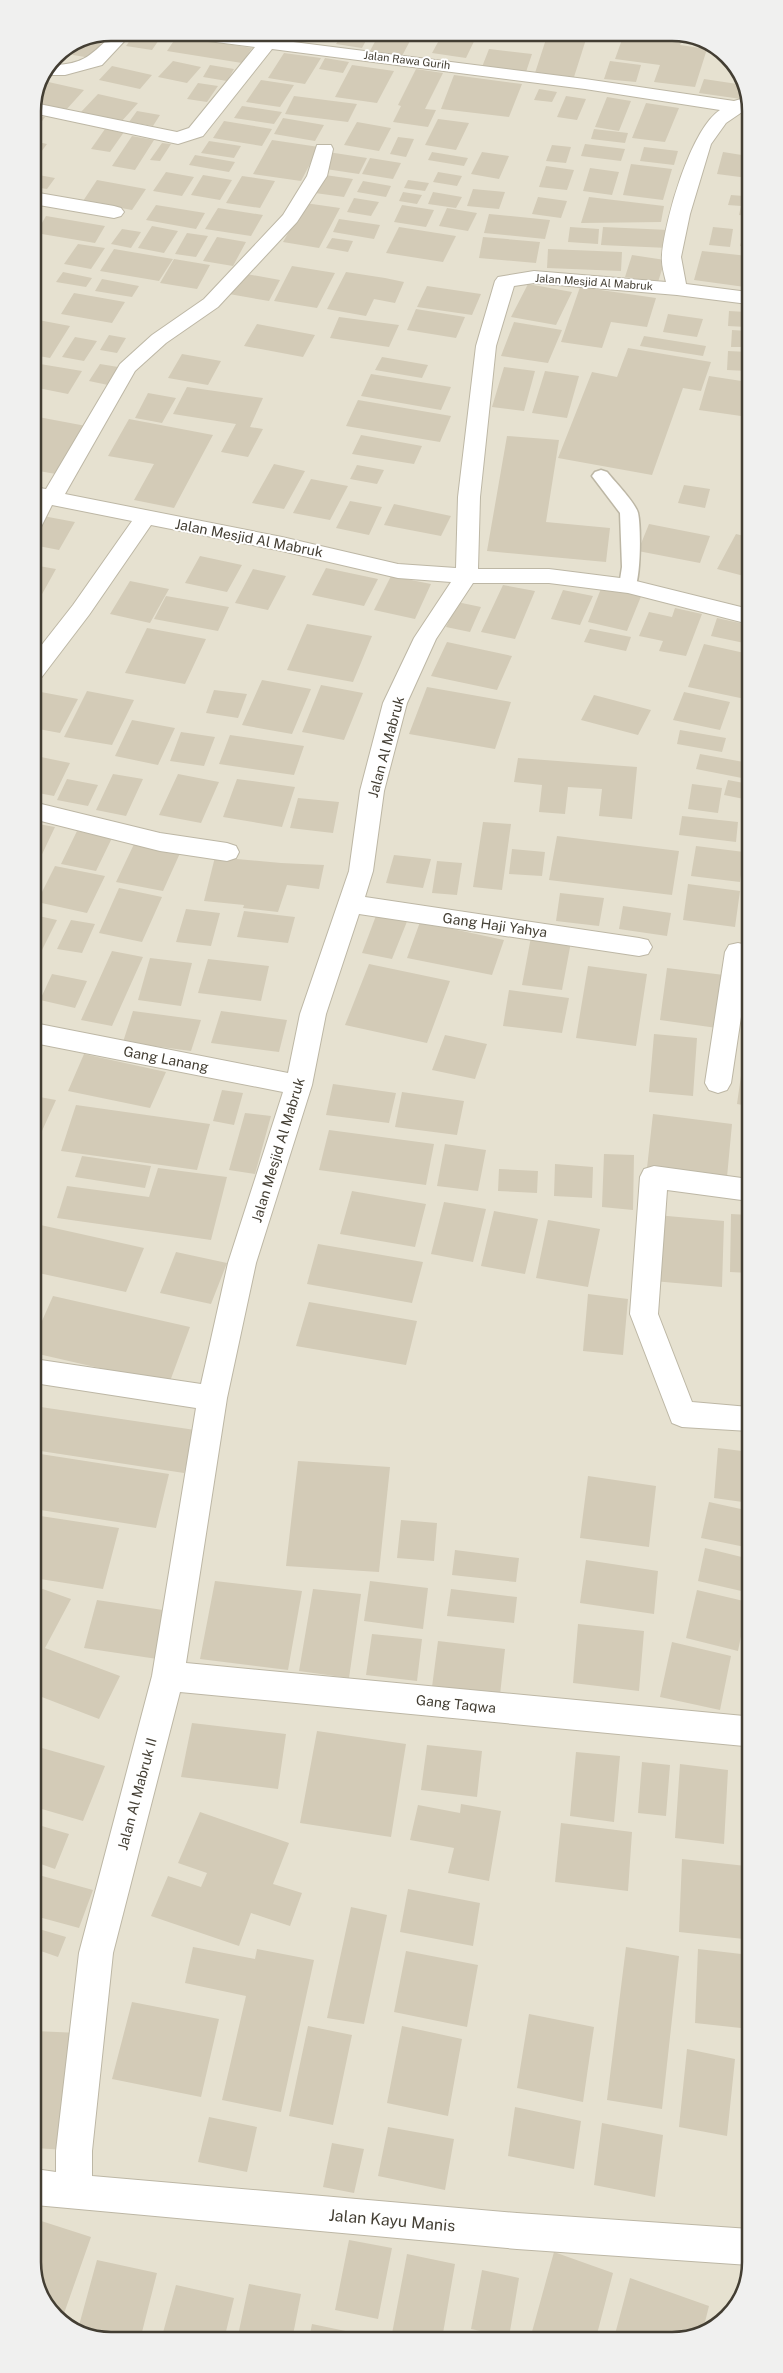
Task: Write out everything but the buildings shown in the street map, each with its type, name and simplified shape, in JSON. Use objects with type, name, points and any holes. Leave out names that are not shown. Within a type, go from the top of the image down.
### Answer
[{"type":"street","points":[[55,70],[65,70],[96,61],[115,41]]},
{"type":"street","name":"Jalan Rawa Gurih","points":[[246,41],[741,104]]},
{"type":"street","points":[[41,110],[178,138],[189,136],[196,132],[267,44]]},
{"type":"street","points":[[741,104],[719,119],[702,144],[671,257],[677,289],[742,297]]},
{"type":"street","points":[[43,496],[127,368],[159,339],[211,303],[290,218],[317,176],[324,149]]},
{"type":"street","points":[[41,199],[114,212]]},
{"type":"street","name":"Jalan Mesjid Al Mabruk","points":[[466,576],[469,497],[486,346],[505,280],[534,277],[677,289]]},
{"type":"street","name":"Jalan Mesjid Al Mabruk","points":[[43,496],[282,544],[398,571],[466,576],[549,576],[628,586],[742,615]]},
{"type":"street","points":[[41,662],[81,610],[145,518]]},
{"type":"street","name":"Jalan Al Mabruk","points":[[351,904],[361,871],[372,791],[395,703],[425,638],[466,576]]},
{"type":"street","points":[[41,812],[160,842],[227,852]]},
{"type":"street","name":"Jalan Mesjid Al Mabruk","points":[[212,1398],[242,1263],[299,1085],[313,1014],[351,904]]},
{"type":"street","name":"Gang Haji Yahya","points":[[351,904],[639,946]]},
{"type":"street","points":[[718,1083],[741,963]]},
{"type":"street","name":"Gang Lanang","points":[[41,1034],[299,1085]]},
{"type":"street","points":[[742,1189],[654,1177],[644,1314],[682,1414],[742,1418]]},
{"type":"street","points":[[41,1372],[212,1398]]},
{"type":"street","name":"Jalan Al Mabruk II","points":[[74,2192],[74,2151],[96,1953],[168,1676],[212,1398]]},
{"type":"street","name":"Gang Taqwa","points":[[168,1676],[742,1731]]},
{"type":"street","name":"Jalan Kayu Manis","points":[[41,2187],[74,2192],[517,2231],[742,2246]]},
{"type":"lane","points":[[601,476],[629,512],[631,567],[628,586]]},
{"type":"shaded area","points":[[111,41],[676,41],[694,45],[714,56],[730,72],[739,93],[742,111],[742,2262],[738,2284],[727,2304],[711,2320],[690,2329],[672,2332],[107,2332],[84,2326],[69,2317],[53,2301],[44,2280],[41,2262],[41,111],[47,84],[53,72],[72,53],[98,43]]}]
